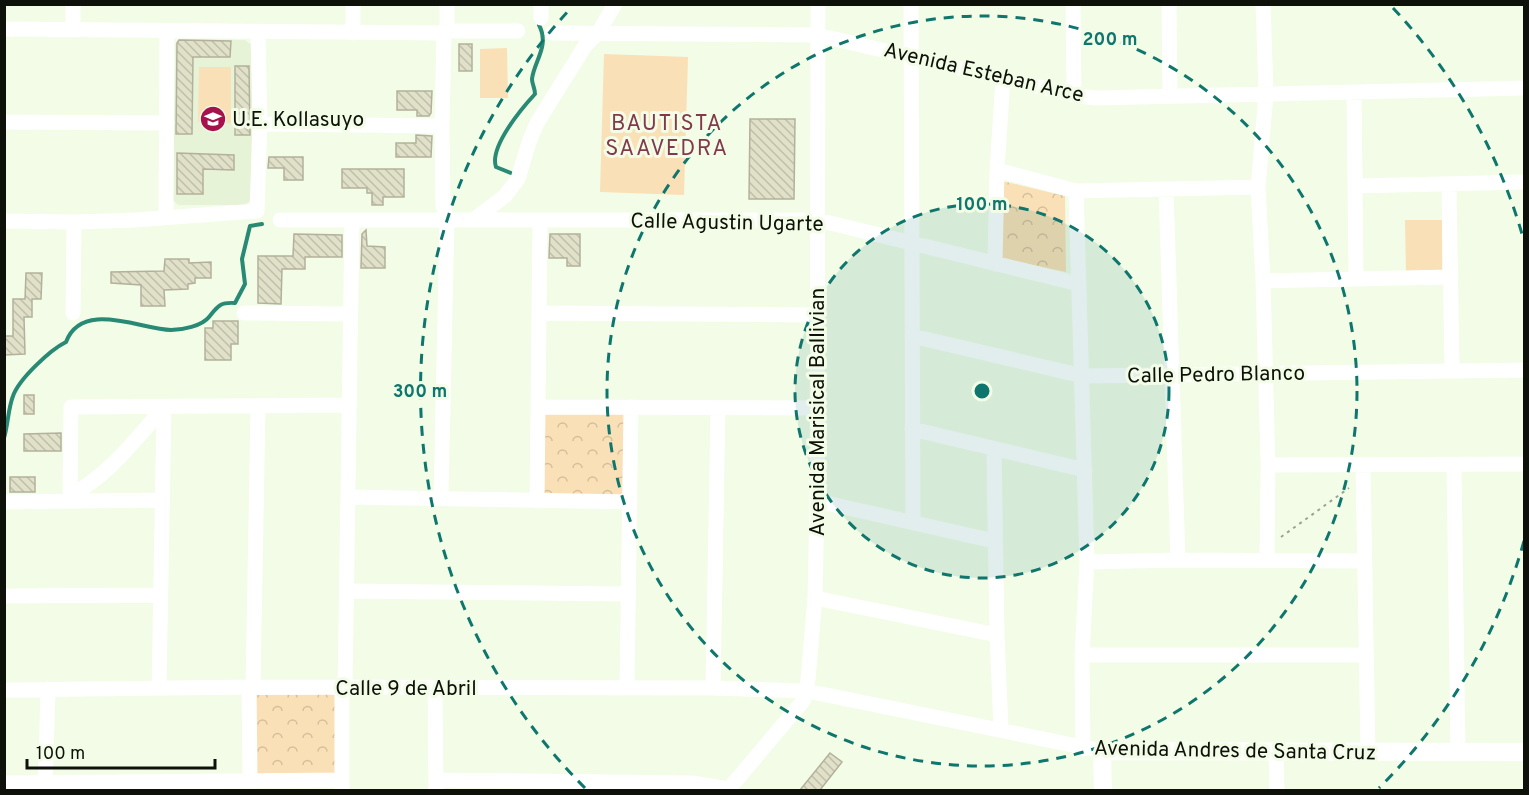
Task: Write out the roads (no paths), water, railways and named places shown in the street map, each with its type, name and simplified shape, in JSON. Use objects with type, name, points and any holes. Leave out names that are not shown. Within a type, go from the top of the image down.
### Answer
[{"type":"street","points":[[73,4],[73,29]]},
{"type":"street","points":[[352,33],[353,4]]},
{"type":"street","points":[[441,498],[447,220],[443,205],[442,126],[447,4]]},
{"type":"street","points":[[473,220],[505,196],[518,179],[537,123],[585,46],[598,33],[615,4]]},
{"type":"street","name":"Avenida Marisical Ballivian","points":[[728,790],[803,701],[807,691],[815,598],[817,501],[818,4]]},
{"type":"street","points":[[911,4],[910,242],[913,523]]},
{"type":"street","points":[[1073,4],[1074,95]]},
{"type":"street","points":[[1168,4],[1170,96]]},
{"type":"street","points":[[1263,4],[1266,94],[1258,187],[1268,465],[1267,554]]},
{"type":"street","points":[[4,29],[258,33],[518,31]]},
{"type":"street","points":[[166,31],[166,217]]},
{"type":"street","points":[[4,221],[74,222],[257,211],[260,124],[258,33]]},
{"type":"street","name":"Avenida Esteban Arce","points":[[552,33],[818,35],[1095,98],[1524,88]]},
{"type":"street","points":[[995,264],[1003,78]]},
{"type":"street","points":[[1354,92],[1356,278]]},
{"type":"street","points":[[4,122],[166,123]]},
{"type":"street","points":[[260,124],[442,126]]},
{"type":"street","points":[[998,170],[1076,191],[1258,187]]},
{"type":"street","points":[[1355,186],[1524,182]]},
{"type":"street","points":[[1449,184],[1452,371]]},
{"type":"street","points":[[1166,189],[1178,560]]},
{"type":"street","points":[[1076,191],[1087,562],[1082,655],[1083,749]]},
{"type":"street","name":"Calle Agustin Ugarte","points":[[280,220],[818,220],[1079,284]]},
{"type":"street","points":[[4,783],[45,786],[250,780],[342,785],[342,695],[345,688],[349,497],[352,220]]},
{"type":"street","points":[[537,500],[540,220]]},
{"type":"street","points":[[73,313],[74,222]]},
{"type":"street","points":[[1263,281],[1450,278]]},
{"type":"street","points":[[244,313],[350,314]]},
{"type":"street","points":[[539,313],[818,315]]},
{"type":"street","name":"Calle Pedro Blanco","points":[[912,336],[1083,376],[1524,370]]},
{"type":"street","points":[[70,499],[71,402],[164,407],[350,405]]},
{"type":"street","points":[[250,780],[258,406]]},
{"type":"street","points":[[70,499],[111,467],[164,407]]},
{"type":"street","points":[[159,688],[164,407]]},
{"type":"street","points":[[538,407],[818,408]]},
{"type":"street","points":[[627,688],[631,407]]},
{"type":"street","points":[[713,688],[718,408]]},
{"type":"street","points":[[912,429],[1085,470]]},
{"type":"street","points":[[994,449],[994,541],[1001,729]]},
{"type":"street","points":[[1268,465],[1363,471],[1454,465],[1524,464]]},
{"type":"street","points":[[1454,465],[1458,752]]},
{"type":"street","points":[[1363,471],[1368,752]]},
{"type":"street","points":[[349,497],[630,502]]},
{"type":"street","points":[[4,502],[70,499],[161,500]]},
{"type":"street","points":[[817,501],[994,541]]},
{"type":"street","points":[[1087,562],[1178,560],[1267,554],[1365,561]]},
{"type":"street","points":[[347,591],[628,594]]},
{"type":"street","points":[[4,596],[160,595]]},
{"type":"street","points":[[815,598],[997,635]]},
{"type":"street","points":[[1082,655],[1366,655]]},
{"type":"street","name":"Calle 9 de Abril","points":[[4,690],[251,687],[713,688],[807,691]]},
{"type":"street","points":[[435,688],[436,785],[693,783],[728,790]]},
{"type":"street","points":[[45,786],[48,689]]},
{"type":"street","name":"Avenida Andres de Santa Cruz","points":[[807,691],[1001,729],[1102,752],[1524,752]]},
{"type":"street","points":[[1102,752],[1102,790]]},
{"type":"street","points":[[1276,753],[1277,790]]},
{"type":"waterway","points":[[511,173],[496,167],[495,159],[497,149],[508,128],[535,94],[533,72],[543,40],[539,25]]},
{"type":"waterway","points":[[4,438],[11,401],[16,389],[44,358],[66,342],[74,329],[85,322],[98,319],[113,320],[158,329],[181,329],[202,323],[217,307],[223,304],[235,303],[245,284],[242,259],[250,226],[262,224]]},
{"type":"place","name":"U.E. Kollasuyo","points":[[213,119]]},
{"type":"district","name":"BAUTISTA SAAVEDRA","points":[[667,134]]}]
